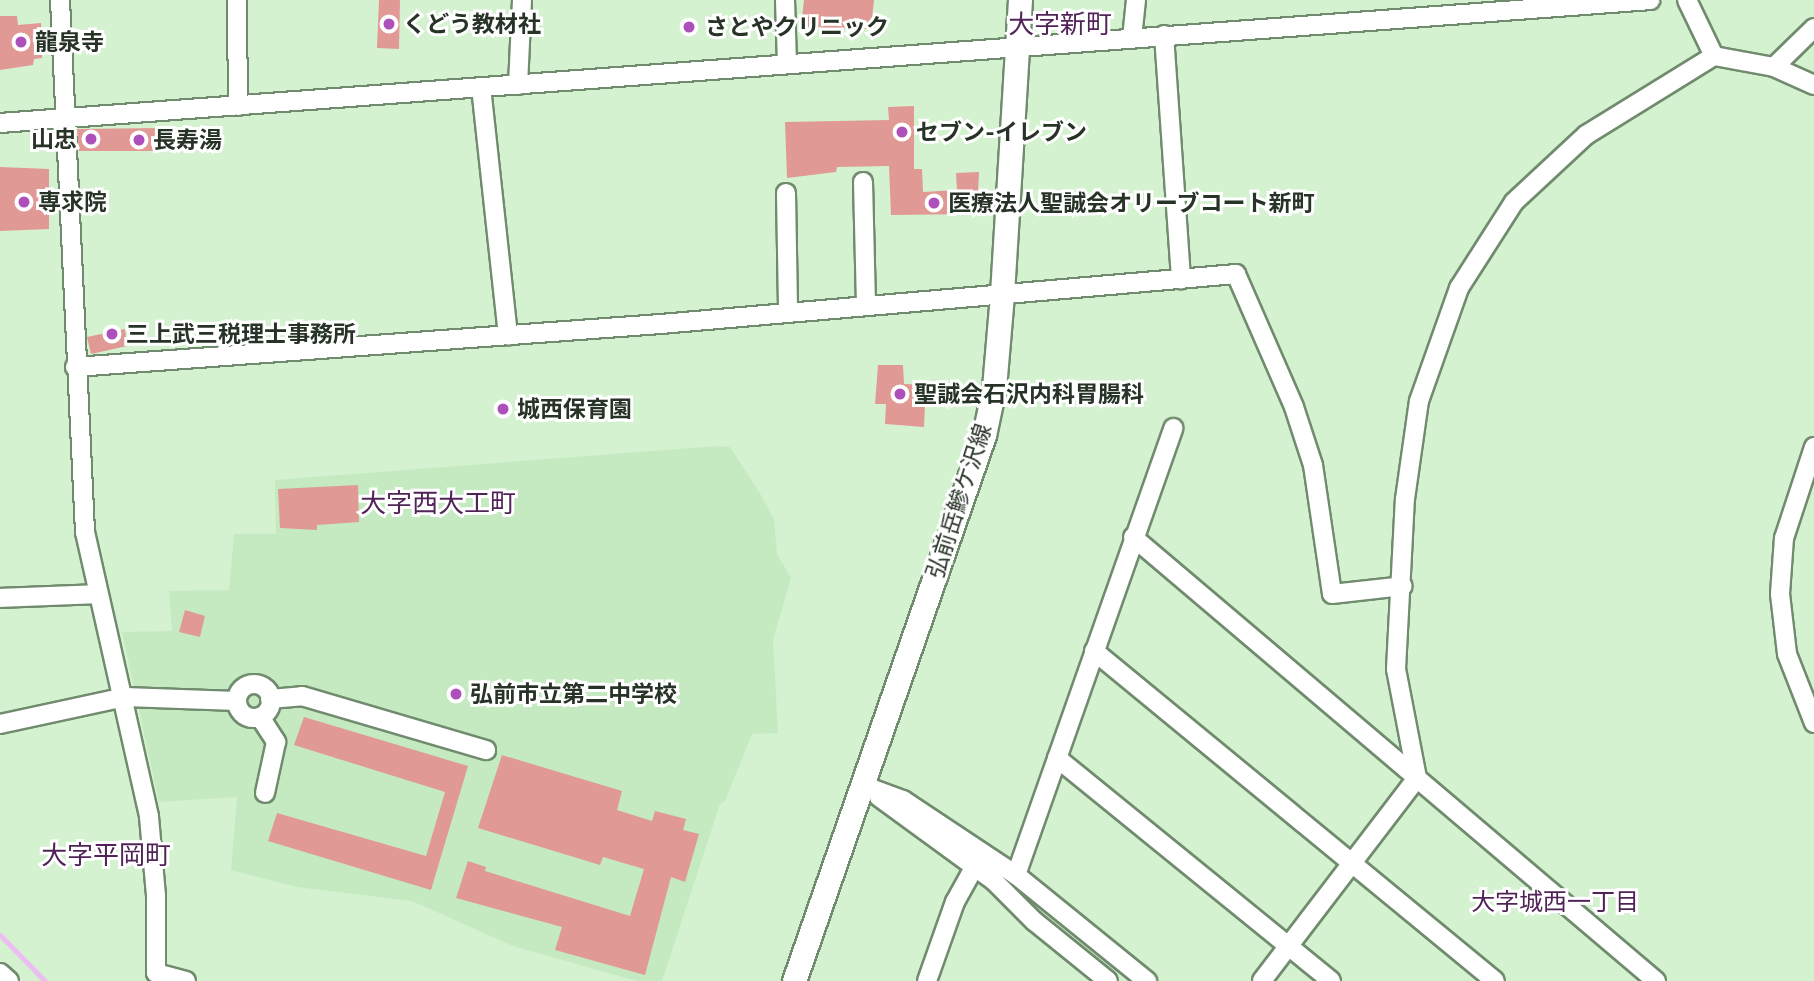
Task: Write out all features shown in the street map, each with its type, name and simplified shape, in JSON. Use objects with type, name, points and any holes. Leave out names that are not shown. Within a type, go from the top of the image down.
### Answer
[{"type":"main road","name":"弘前岳鰺ケ沢線","points":[[794,981],[984,435],[994,388],[1002,293],[1020,0]]},
{"type":"street","points":[[60,0],[63,120],[85,532],[125,697],[149,817],[156,895],[156,973],[186,981]]},
{"type":"street","points":[[237,0],[238,106]]},
{"type":"street","points":[[517,85],[522,0]]},
{"type":"street","points":[[785,0],[788,64]]},
{"type":"street","points":[[1132,38],[1136,0]]},
{"type":"street","points":[[0,123],[1650,0]]},
{"type":"street","points":[[1686,0],[1714,56]]},
{"type":"street","points":[[1774,67],[1814,28]]},
{"type":"street","points":[[1164,35],[1181,279]]},
{"type":"street","points":[[1417,778],[1403,724],[1396,670],[1404,586],[1405,499],[1419,401],[1459,288],[1514,202],[1586,135],[1714,56],[1774,67],[1814,85]]},
{"type":"street","points":[[481,87],[508,336]]},
{"type":"street","points":[[863,182],[866,304]]},
{"type":"street","points":[[786,193],[788,312]]},
{"type":"street","points":[[75,367],[508,336],[1236,274],[1294,407],[1313,466],[1332,594],[1404,586]]},
{"type":"street","points":[[1016,876],[1173,428]]},
{"type":"street","points":[[1814,447],[1795,495],[1784,538],[1780,594],[1787,654],[1814,723]]},
{"type":"street","points":[[1795,495],[1814,489]]},
{"type":"street","points":[[1133,537],[1656,981]]},
{"type":"street","points":[[0,598],[98,594]]},
{"type":"street","points":[[1094,651],[1495,981]]},
{"type":"street","points":[[250,685],[261,686],[270,699],[268,710],[260,717],[244,715],[237,701],[240,691],[250,685]]},
{"type":"street","points":[[270,699],[302,696],[486,750]]},
{"type":"street","points":[[0,724],[125,697],[237,701]]},
{"type":"street","points":[[260,717],[276,742],[265,793]]},
{"type":"street","points":[[1057,758],[1331,981]]},
{"type":"street","points":[[1262,981],[1353,866],[1417,778]]},
{"type":"street","points":[[862,785],[974,868],[1108,981]]},
{"type":"street","points":[[862,785],[903,800],[1016,876],[1147,981]]},
{"type":"street","points":[[927,981],[955,902],[974,868]]},
{"type":"street","points":[[0,973],[9,981]]},
{"type":"shaded area","name":"弘前市立第二中学校","points":[[730,447],[761,495],[774,520],[777,554],[791,578],[773,640],[778,733],[752,734],[725,801],[720,804],[662,981],[637,981],[513,946],[412,901],[297,887],[231,870],[237,797],[159,802],[122,632],[172,631],[169,591],[229,590],[234,534],[276,534],[275,480]]},
{"type":"building","name":"くどう教材社","points":[[379,0],[400,0],[399,49],[377,48]]},
{"type":"building","points":[[804,0],[874,0],[871,29],[801,27]]},
{"type":"building","name":"龍泉寺","points":[[0,16],[17,16],[18,25],[41,23],[42,58],[34,59],[33,65],[0,70]]},
{"type":"building","points":[[914,106],[914,169],[922,169],[923,192],[957,190],[956,173],[979,172],[977,214],[891,215],[889,166],[837,167],[836,172],[787,178],[785,122],[889,120],[888,107]]},
{"type":"building","points":[[160,128],[160,151],[79,151],[77,129]]},
{"type":"building","name":"専求院","points":[[0,167],[49,169],[49,229],[0,231]]},
{"type":"building","name":"三上武三税理士事務所","points":[[125,329],[127,346],[91,354],[87,337]]},
{"type":"building","name":"聖誠会石沢内科胃腸科","points":[[878,365],[903,365],[904,384],[926,385],[924,427],[885,424],[886,404],[875,404]]},
{"type":"building","points":[[358,485],[359,522],[317,525],[317,530],[280,528],[278,489]]},
{"type":"building","points":[[185,610],[205,616],[200,637],[179,632]]},
{"type":"building","points":[[304,717],[468,766],[431,890],[268,841],[277,813],[426,856],[445,792],[294,745]]},
{"type":"building","points":[[502,755],[622,791],[617,810],[652,821],[655,811],[686,819],[683,830],[699,834],[685,882],[671,877],[645,975],[555,950],[562,927],[456,898],[468,861],[486,867],[485,871],[630,916],[644,869],[603,857],[600,865],[478,828]]},
{"type":"waterway","points":[[0,935],[45,981]]},
{"type":"place","name":"くどう教材社","points":[[389,24]]},
{"type":"place","name":"さとやクリニック","points":[[689,27]]},
{"type":"place","name":"龍泉寺","points":[[21,42]]},
{"type":"place","name":"セブン-イレブン","points":[[902,132]]},
{"type":"place","name":"山忠","points":[[91,139]]},
{"type":"place","name":"長寿湯","points":[[139,140]]},
{"type":"place","name":"専求院","points":[[24,202]]},
{"type":"place","name":"医療法人聖誠会オリーブコート新町","points":[[934,203]]},
{"type":"place","name":"三上武三税理士事務所","points":[[112,334]]},
{"type":"place","name":"聖誠会石沢内科胃腸科","points":[[900,394]]},
{"type":"place","name":"城西保育園","points":[[503,409]]},
{"type":"place","name":"弘前市立第二中学校","points":[[456,694]]},
{"type":"district","name":"大字新町","points":[[1060,25]]},
{"type":"district","name":"大字西大工町","points":[[438,504]]},
{"type":"district","name":"大字平岡町","points":[[106,856]]},
{"type":"district","name":"大字城西一丁目","points":[[1555,902]]}]
